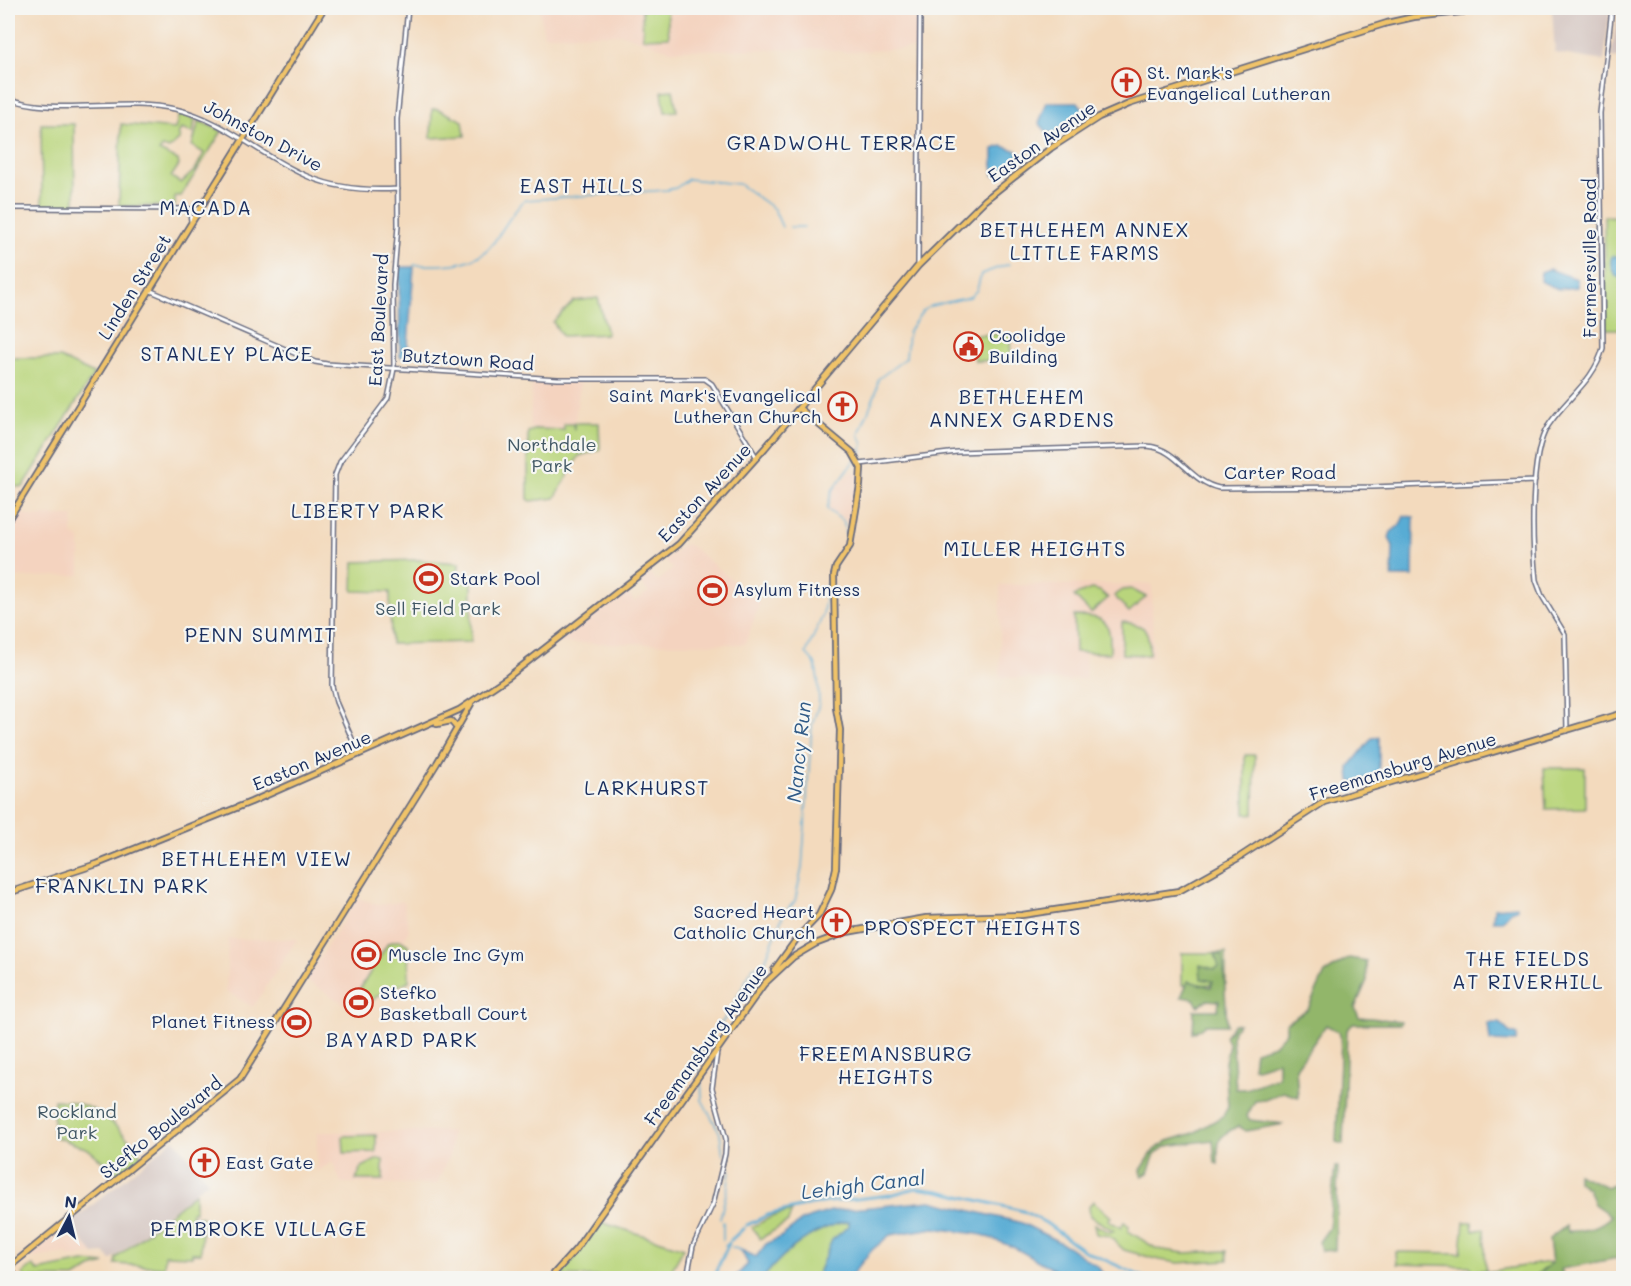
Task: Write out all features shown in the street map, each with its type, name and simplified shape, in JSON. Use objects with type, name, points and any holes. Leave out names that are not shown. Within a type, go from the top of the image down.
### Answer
[{"type":"main road","name":"Linden Street","points":[[8,520],[324,8]]},
{"type":"main road","name":"Easton Avenue","points":[[8,893],[97,864],[359,756],[432,724],[472,701],[668,553],[707,515],[757,458],[918,266],[972,211],[1012,177],[1069,135],[1111,111],[1379,25],[1435,14],[1498,8]]},
{"type":"main road","points":[[764,984],[798,937],[823,909],[834,878],[840,730],[836,708],[834,575],[850,543],[860,481],[858,460],[799,408]]},
{"type":"main road","name":"Stefko Boulevard","points":[[453,736],[472,701]]},
{"type":"main road","name":"Stefko Boulevard","points":[[8,1267],[238,1082],[473,706],[472,701]]},
{"type":"main road","name":"Freemansburg Avenue","points":[[550,1278],[576,1249],[764,984],[793,957],[815,944],[847,932],[926,918],[1022,915],[1179,891],[1238,858],[1324,802],[1567,732],[1623,713]]},
{"type":"main road","points":[[432,724],[449,720],[456,727]]},
{"type":"street","name":"East Boulevard","points":[[359,756],[336,702],[332,686],[335,475],[339,462],[388,398],[393,386],[393,285],[398,226],[398,119],[408,8]]},
{"type":"street","points":[[918,266],[920,8]]},
{"type":"street","points":[[1434,8],[1435,14]]},
{"type":"street","name":"Farmersville Road","points":[[1567,732],[1565,634],[1540,594],[1536,582],[1536,455],[1546,429],[1593,375],[1604,346],[1603,166],[1600,115],[1611,8]]},
{"type":"street","name":"Johnston Drive","points":[[8,98],[39,105],[168,107],[208,120],[291,169],[322,182],[365,190],[398,189]]},
{"type":"street","points":[[8,208],[199,209]]},
{"type":"street","points":[[185,208],[190,213],[191,221]]},
{"type":"street","name":"Butztown Road","points":[[149,290],[315,362],[582,380],[705,380],[712,384],[757,458]]},
{"type":"street","name":"Carter Road","points":[[858,460],[957,452],[1149,446],[1169,453],[1203,482],[1222,488],[1535,481]]},
{"type":"street","points":[[687,1278],[693,1246],[712,1204],[726,1154],[726,1139],[712,1084],[717,1050]]},
{"type":"street","points":[[8,1267],[18,1278]]},
{"type":"shaded area","points":[[539,8],[917,8],[919,48],[847,52],[825,49],[670,50],[622,34],[544,35]]},
{"type":"shaded area","points":[[1552,8],[1610,8],[1604,61],[1555,53]]},
{"type":"shaded area","points":[[1623,11],[1623,58],[1611,57],[1616,23],[1621,20]]},
{"type":"shaded area","points":[[532,381],[580,383],[574,430],[530,428]]},
{"type":"shaded area","points":[[851,471],[859,472],[851,524],[829,509],[834,490]]},
{"type":"shaded area","points":[[17,510],[29,516],[74,516],[72,534],[80,539],[80,575],[8,578],[8,525]]},
{"type":"shaded area","points":[[684,544],[691,546],[760,603],[745,644],[553,643],[625,590],[635,602],[648,592],[640,581],[650,573],[657,582],[673,569],[665,560]]},
{"type":"shaded area","points":[[1152,584],[1153,658],[1085,654],[1086,679],[1072,679],[1071,681],[1000,677],[1000,585]]},
{"type":"shaded area","points":[[357,898],[381,905],[403,901],[409,930],[403,941],[388,943],[349,1007],[307,979]]},
{"type":"shaded area","points":[[228,939],[297,939],[253,1007],[226,991]]},
{"type":"shaded area","points":[[452,1131],[450,1153],[437,1184],[341,1183],[333,1162],[317,1171],[317,1132]]},
{"type":"shaded area","points":[[174,1139],[208,1181],[111,1260],[104,1253],[94,1254],[69,1224]]},
{"type":"shaded area","points":[[69,1224],[94,1254],[70,1257],[67,1253],[33,1258],[31,1255]]},
{"type":"green space","points":[[642,8],[667,8],[669,37],[643,38]]},
{"type":"green space","points":[[673,90],[677,111],[665,112],[662,91]]},
{"type":"green space","points":[[432,109],[438,109],[463,121],[465,136],[431,138]]},
{"type":"green space","points":[[179,114],[195,119],[193,133],[181,129],[178,134],[180,139],[169,149],[163,147],[159,151],[178,160],[179,165],[171,177],[181,183],[195,170],[204,153],[192,146],[199,121],[222,131],[181,196],[175,196],[175,206],[119,206],[121,124],[175,129]]},
{"type":"green space","points":[[41,124],[74,124],[75,206],[42,206]]},
{"type":"green space","points":[[1604,216],[1623,217],[1623,329],[1606,329]]},
{"type":"green space","points":[[598,298],[607,334],[562,336],[553,322],[574,301]]},
{"type":"green space","points":[[1010,334],[1011,360],[975,361],[975,335]]},
{"type":"green space","points":[[8,358],[60,358],[94,374],[23,487],[8,486]]},
{"type":"green space","name":"Northdale Park","points":[[574,423],[599,423],[600,450],[579,456],[555,498],[531,501],[528,499],[528,432],[537,429],[564,430],[564,424],[573,424],[574,430]]},
{"type":"green space","name":"Sell Field Park","points":[[418,560],[459,563],[458,581],[472,581],[471,642],[391,644],[390,592],[353,591],[354,562]]},
{"type":"green space","points":[[1091,589],[1100,591],[1108,598],[1091,613],[1074,596]]},
{"type":"green space","points":[[1131,589],[1146,597],[1129,612],[1114,596],[1123,590]]},
{"type":"green space","points":[[1074,616],[1093,617],[1104,622],[1109,633],[1110,653],[1075,652]]},
{"type":"green space","points":[[1122,622],[1137,625],[1145,630],[1149,640],[1149,655],[1122,654]]},
{"type":"green space","points":[[1245,755],[1255,755],[1254,814],[1245,814]]},
{"type":"green space","points":[[1544,768],[1585,768],[1585,808],[1546,809]]},
{"type":"green space","name":"BAYARD PARK","points":[[400,940],[408,945],[409,981],[378,995],[361,1013],[349,1007],[388,943]]},
{"type":"green space","points":[[1182,953],[1226,953],[1226,984],[1182,985]]},
{"type":"green space","points":[[1215,954],[1223,955],[1227,1025],[1206,1025],[1193,1033],[1194,1010],[1218,1010],[1219,1001],[1207,1000],[1198,1006],[1194,999],[1181,997],[1188,981],[1211,987],[1213,981],[1201,979],[1200,965],[1214,969],[1219,967]]},
{"type":"green space","points":[[1349,958],[1366,961],[1367,980],[1355,1008],[1359,1017],[1401,1021],[1400,1024],[1353,1024],[1347,1030],[1343,1144],[1336,1142],[1341,1040],[1339,1032],[1326,1025],[1296,1068],[1298,1097],[1283,1092],[1265,1100],[1255,1101],[1247,1116],[1250,1120],[1284,1124],[1246,1131],[1238,1126],[1231,1130],[1220,1140],[1218,1164],[1215,1163],[1213,1140],[1167,1146],[1155,1154],[1148,1173],[1142,1176],[1141,1170],[1154,1150],[1168,1141],[1194,1133],[1223,1116],[1228,1107],[1225,1062],[1229,1045],[1225,1036],[1234,1024],[1239,1024],[1233,1030],[1232,1036],[1236,1089],[1246,1089],[1278,1077],[1278,1061],[1257,1068],[1253,1067],[1255,1051],[1274,1045],[1286,1032],[1286,1023],[1308,1009],[1325,973]]},
{"type":"green space","name":"Rockland Park","points":[[54,1100],[82,1105],[105,1117],[124,1134],[142,1156],[119,1175],[88,1149],[53,1136]]},
{"type":"green space","points":[[376,1135],[376,1152],[344,1153],[343,1136]]},
{"type":"green space","points":[[378,1159],[383,1160],[383,1180],[356,1180],[362,1167]]},
{"type":"green space","points":[[1335,1167],[1338,1167],[1335,1250],[1321,1251],[1319,1242],[1329,1228]]},
{"type":"green space","points":[[1577,1174],[1607,1187],[1623,1180],[1623,1257],[1561,1269],[1564,1278],[1533,1278],[1552,1263],[1549,1239],[1566,1226],[1568,1231],[1585,1230],[1597,1226],[1611,1216],[1594,1204],[1588,1189],[1577,1181]]},
{"type":"green space","points":[[195,1193],[195,1212],[192,1212],[191,1216],[202,1217],[201,1253],[192,1253],[192,1256],[165,1255],[164,1267],[115,1264],[116,1258]]},
{"type":"green space","points":[[1093,1201],[1111,1217],[1108,1220],[1121,1228],[1124,1222],[1129,1226],[1128,1231],[1157,1249],[1184,1253],[1227,1251],[1228,1260],[1178,1263],[1124,1250],[1109,1236],[1096,1234],[1094,1224],[1109,1232],[1114,1231],[1090,1216],[1089,1207]]},
{"type":"green space","points":[[792,1211],[788,1222],[760,1239],[752,1227],[771,1217]]},
{"type":"green space","points":[[850,1221],[849,1226],[832,1240],[816,1278],[763,1278],[802,1241],[824,1229]]},
{"type":"green space","points":[[600,1222],[684,1248],[667,1278],[559,1276]]},
{"type":"green space","points":[[1464,1222],[1472,1222],[1473,1231],[1484,1229],[1486,1270],[1472,1271],[1470,1266],[1397,1264],[1396,1252],[1461,1253]]},
{"type":"green space","points":[[84,1262],[105,1264],[91,1268],[75,1278],[26,1278],[22,1274],[33,1266],[38,1271]]},
{"type":"green space","points":[[1549,1262],[1552,1278],[1473,1278],[1473,1274]]},
{"type":"water","points":[[1047,102],[1078,102],[1086,115],[1063,130],[1047,132],[1039,123]]},
{"type":"water","points":[[1002,146],[1015,150],[1020,155],[996,176],[993,175],[993,149]]},
{"type":"water","points":[[1612,256],[1623,257],[1623,279],[1616,276],[1612,270]]},
{"type":"water","points":[[399,267],[414,267],[407,358],[400,357]]},
{"type":"water","points":[[1549,269],[1577,279],[1577,287],[1558,289],[1540,281],[1541,272]]},
{"type":"water","points":[[1404,516],[1414,517],[1413,577],[1392,577],[1393,546],[1389,538]]},
{"type":"water","points":[[1379,737],[1379,774],[1355,782],[1350,781],[1349,767],[1372,738]]},
{"type":"water","points":[[1517,906],[1517,909],[1511,911],[1502,921],[1493,921],[1494,908]]},
{"type":"water","points":[[1488,1023],[1500,1023],[1509,1032],[1517,1035],[1516,1042],[1490,1041]]},
{"type":"water","points":[[931,1201],[1022,1223],[1067,1246],[1098,1267],[1103,1274],[1116,1278],[1069,1278],[1015,1248],[983,1235],[934,1228],[890,1235],[872,1250],[849,1278],[816,1278],[832,1240],[849,1226],[849,1221],[812,1234],[801,1241],[763,1278],[734,1278],[748,1264],[741,1250],[756,1257],[766,1244],[782,1236],[803,1220],[831,1211]]},
{"type":"waterway","points":[[414,265],[457,263],[477,257],[494,242],[525,200],[666,190],[676,188],[688,179],[739,184],[774,209],[782,227]]},
{"type":"waterway","points":[[790,227],[804,227]]},
{"type":"waterway","name":"Nancy Run","points":[[699,1072],[698,1064],[702,1049],[725,1018],[753,967],[764,964],[783,915],[795,901],[802,868],[812,725],[819,704],[815,663],[806,653],[823,615],[827,584],[835,560],[847,544],[844,522],[827,509],[832,491],[861,452],[863,444],[859,434],[876,392],[878,379],[906,358],[908,332],[922,312],[930,306],[970,297],[977,290],[981,274],[1009,264]]},
{"type":"waterway","name":"Nancy Run","points":[[701,1077],[702,1100],[720,1133],[723,1156]]},
{"type":"waterway","name":"Nancy Run","points":[[720,1218],[730,1169],[726,1160]]},
{"type":"waterway","name":"Lehigh Canal","points":[[747,1225],[768,1215],[812,1204],[890,1195],[916,1188],[939,1191],[1023,1211],[1046,1223],[1083,1250],[1145,1278]]},
{"type":"waterway","name":"Nancy Run","points":[[723,1222],[723,1240]]},
{"type":"waterway","name":"Lehigh Canal","points":[[731,1240],[744,1228]]},
{"type":"waterway","name":"Lehigh Canal","points":[[713,1278],[729,1243]]},
{"type":"waterway","name":"Nancy Run","points":[[732,1247],[742,1251]]},
{"type":"place","name":"St. Mark's Evangelical Lutheran","points":[[1126,83]]},
{"type":"place","name":"Coolidge Building","points":[[968,346]]},
{"type":"place","name":"Saint Mark's Evangelical Lutheran Church","points":[[842,406]]},
{"type":"place","name":"Stark Pool","points":[[429,579]]},
{"type":"place","name":"Asylum Fitness","points":[[712,590]]},
{"type":"place","name":"Sacred Heart Catholic Church","points":[[836,922]]},
{"type":"place","name":"Muscle Inc Gym","points":[[367,955]]},
{"type":"place","name":"Stefko Basketball Court","points":[[359,1003]]},
{"type":"place","name":"Planet Fitness","points":[[296,1022]]},
{"type":"place","name":"East Gate","points":[[205,1163]]},
{"type":"district","name":"GRADWOHL TERRACE","points":[[842,143]]},
{"type":"district","name":"EAST HILLS","points":[[582,186]]},
{"type":"district","name":"MACADA","points":[[206,208]]},
{"type":"district","name":"BETHLEHEM ANNEX LITTLE FARMS","points":[[1085,242]]},
{"type":"district","name":"STANLEY PLACE","points":[[227,354]]},
{"type":"district","name":"BETHLEHEM ANNEX GARDENS","points":[[1022,408]]},
{"type":"district","name":"LIBERTY PARK","points":[[368,511]]},
{"type":"district","name":"MILLER HEIGHTS","points":[[1035,549]]},
{"type":"district","name":"PENN SUMMIT","points":[[261,635]]},
{"type":"district","name":"LARKHURST","points":[[647,788]]},
{"type":"district","name":"BETHLEHEM VIEW","points":[[257,859]]},
{"type":"district","name":"FRANKLIN PARK","points":[[122,886]]},
{"type":"district","name":"PROSPECT HEIGHTS","points":[[973,928]]},
{"type":"district","name":"THE FIELDS AT RIVERHILL","points":[[1528,970]]},
{"type":"district","name":"BAYARD PARK","points":[[402,1040]]},
{"type":"district","name":"FREEMANSBURG HEIGHTS","points":[[886,1066]]},
{"type":"district","name":"PEMBROKE VILLAGE","points":[[259,1229]]}]
